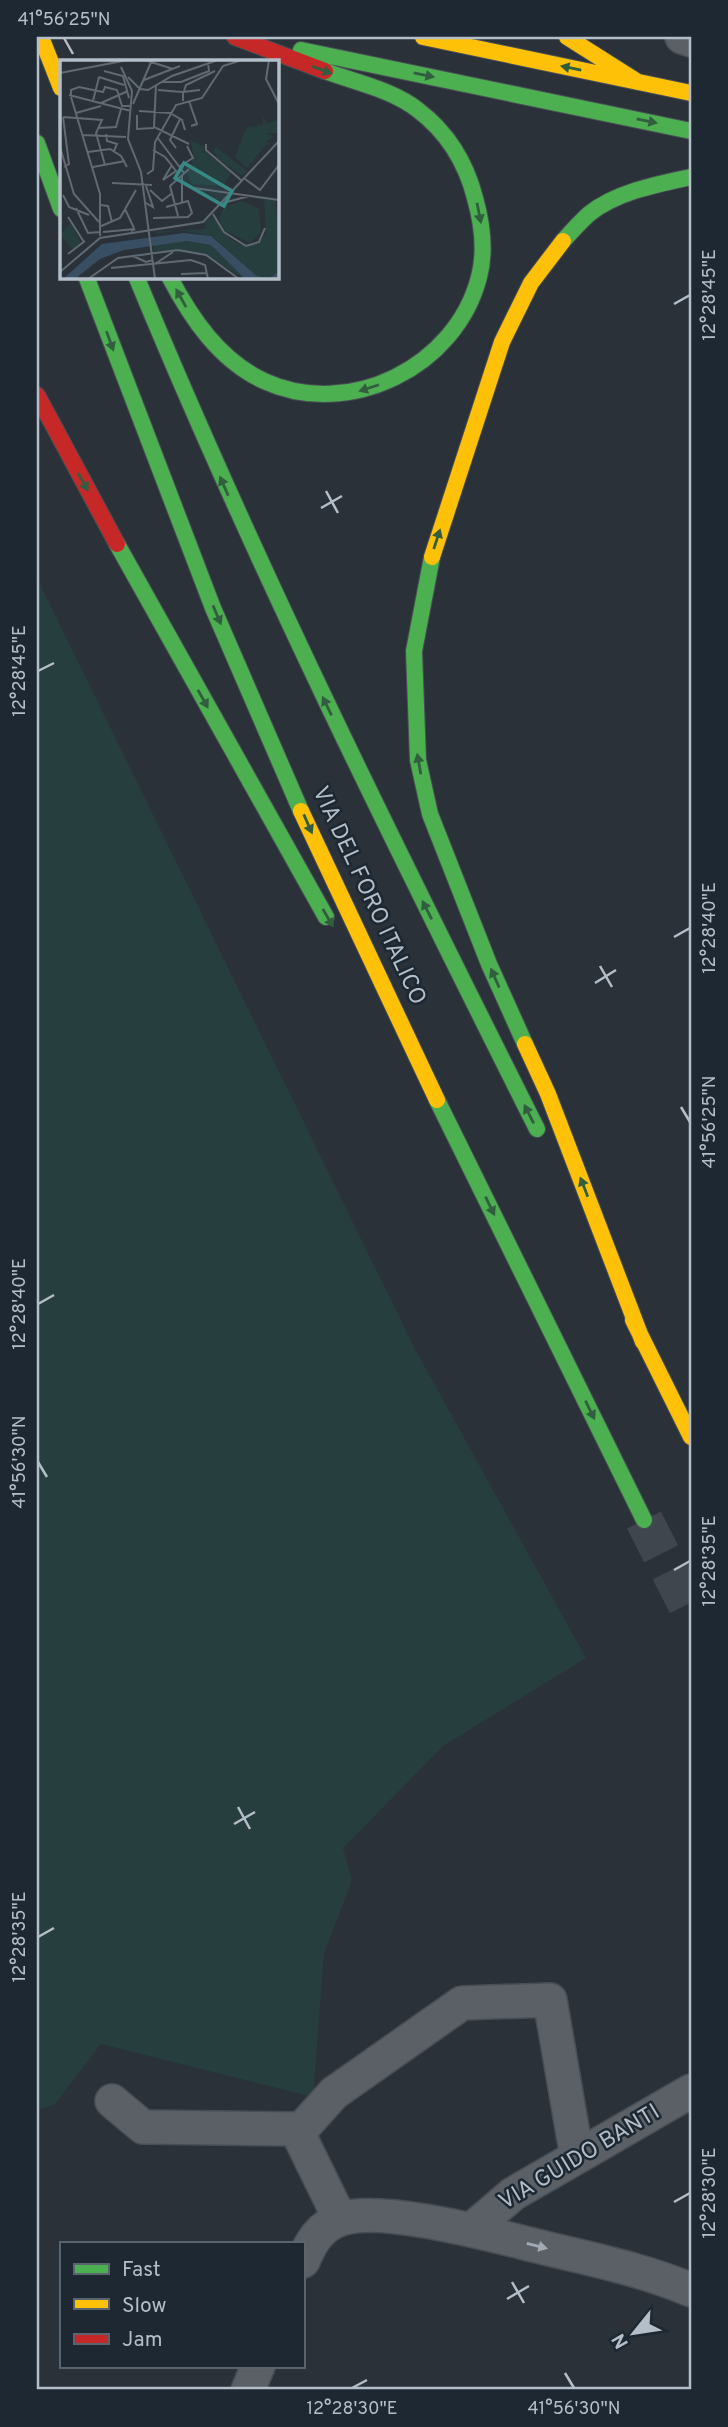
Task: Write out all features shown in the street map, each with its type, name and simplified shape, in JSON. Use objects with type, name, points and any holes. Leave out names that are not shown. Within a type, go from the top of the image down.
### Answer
[{"type":"main road","points":[[41,37],[60,85]]},
{"type":"main road","points":[[237,37],[691,131]]},
{"type":"main road","points":[[170,278],[200,329],[225,355],[264,381],[286,389],[328,395],[352,394],[372,389],[411,369],[431,354],[446,340],[460,320],[479,277],[482,232],[470,178],[448,140],[427,116],[405,101],[237,37]]},
{"type":"main road","points":[[423,37],[691,93]]},
{"type":"main road","points":[[567,37],[638,82]]},
{"type":"main road","points":[[37,143],[60,206]]},
{"type":"main road","points":[[643,1342],[548,1094],[489,964],[430,814],[418,760],[414,651],[433,552],[497,355],[531,283],[557,247],[600,206],[645,187],[691,177]]},
{"type":"main road","name":"VIA DEL FORO ITALICO","points":[[87,278],[136,412],[258,714],[475,1176],[644,1520]]},
{"type":"main road","name":"VIA DEL FORO ITALICO","points":[[137,278],[189,409],[251,549],[546,1147]]},
{"type":"main road","points":[[37,395],[122,554],[331,925]]},
{"type":"main road","points":[[359,973],[475,1176]]},
{"type":"main road","points":[[570,1196],[691,1437]]},
{"type":"street","points":[[682,37],[691,40]]},
{"type":"street","points":[[298,2133],[334,2093],[462,2003],[550,2000],[577,2157]]},
{"type":"street","name":"VIA GUIDO BANTI","points":[[471,2230],[513,2194],[691,2091]]},
{"type":"street","points":[[111,2101],[143,2127],[296,2129],[340,2219]]},
{"type":"street","points":[[304,2259],[317,2234],[340,2219],[352,2216],[388,2217],[471,2230],[633,2269],[691,2290]]},
{"type":"street","points":[[248,2390],[257,2368]]},
{"type":"green space","points":[[37,578],[415,1349],[586,1658],[443,1746],[343,1848],[352,1880],[324,1954],[313,2097],[101,2044],[54,2105],[37,2110]]},
{"type":"tunnel","points":[[644,1520],[691,1613]]},
{"type":"traffic: fast","points":[[301,50],[691,131]]},
{"type":"traffic: fast","points":[[170,278],[197,322],[233,362],[264,381],[297,391],[330,394],[363,389],[395,377],[423,360],[448,337],[467,309],[479,277],[482,257],[480,217],[461,161],[438,128],[408,103],[325,71]]},
{"type":"traffic: fast","points":[[37,143],[60,206]]},
{"type":"traffic: fast","points":[[563,241],[600,206],[638,190],[691,177]]},
{"type":"traffic: fast","points":[[87,278],[213,608],[301,811]]},
{"type":"traffic: fast","points":[[137,278],[278,600],[537,1129]]},
{"type":"traffic: fast","points":[[117,544],[326,917]]},
{"type":"traffic: fast","points":[[432,557],[414,651],[418,760],[430,814],[489,964],[525,1044]]},
{"type":"traffic: fast","points":[[437,1100],[644,1520]]},
{"type":"traffic: slow","points":[[41,37],[60,85]]},
{"type":"traffic: slow","points":[[423,37],[691,93]]},
{"type":"traffic: slow","points":[[567,37],[638,82]]},
{"type":"traffic: slow","points":[[432,557],[502,342],[531,283],[563,241]]},
{"type":"traffic: slow","points":[[301,811],[437,1100]]},
{"type":"traffic: slow","points":[[525,1044],[548,1094],[643,1342]]},
{"type":"traffic: slow","points":[[633,1320],[691,1437]]},
{"type":"traffic: jam","points":[[235,37],[325,71]]},
{"type":"traffic: jam","points":[[37,395],[117,544]]}]
